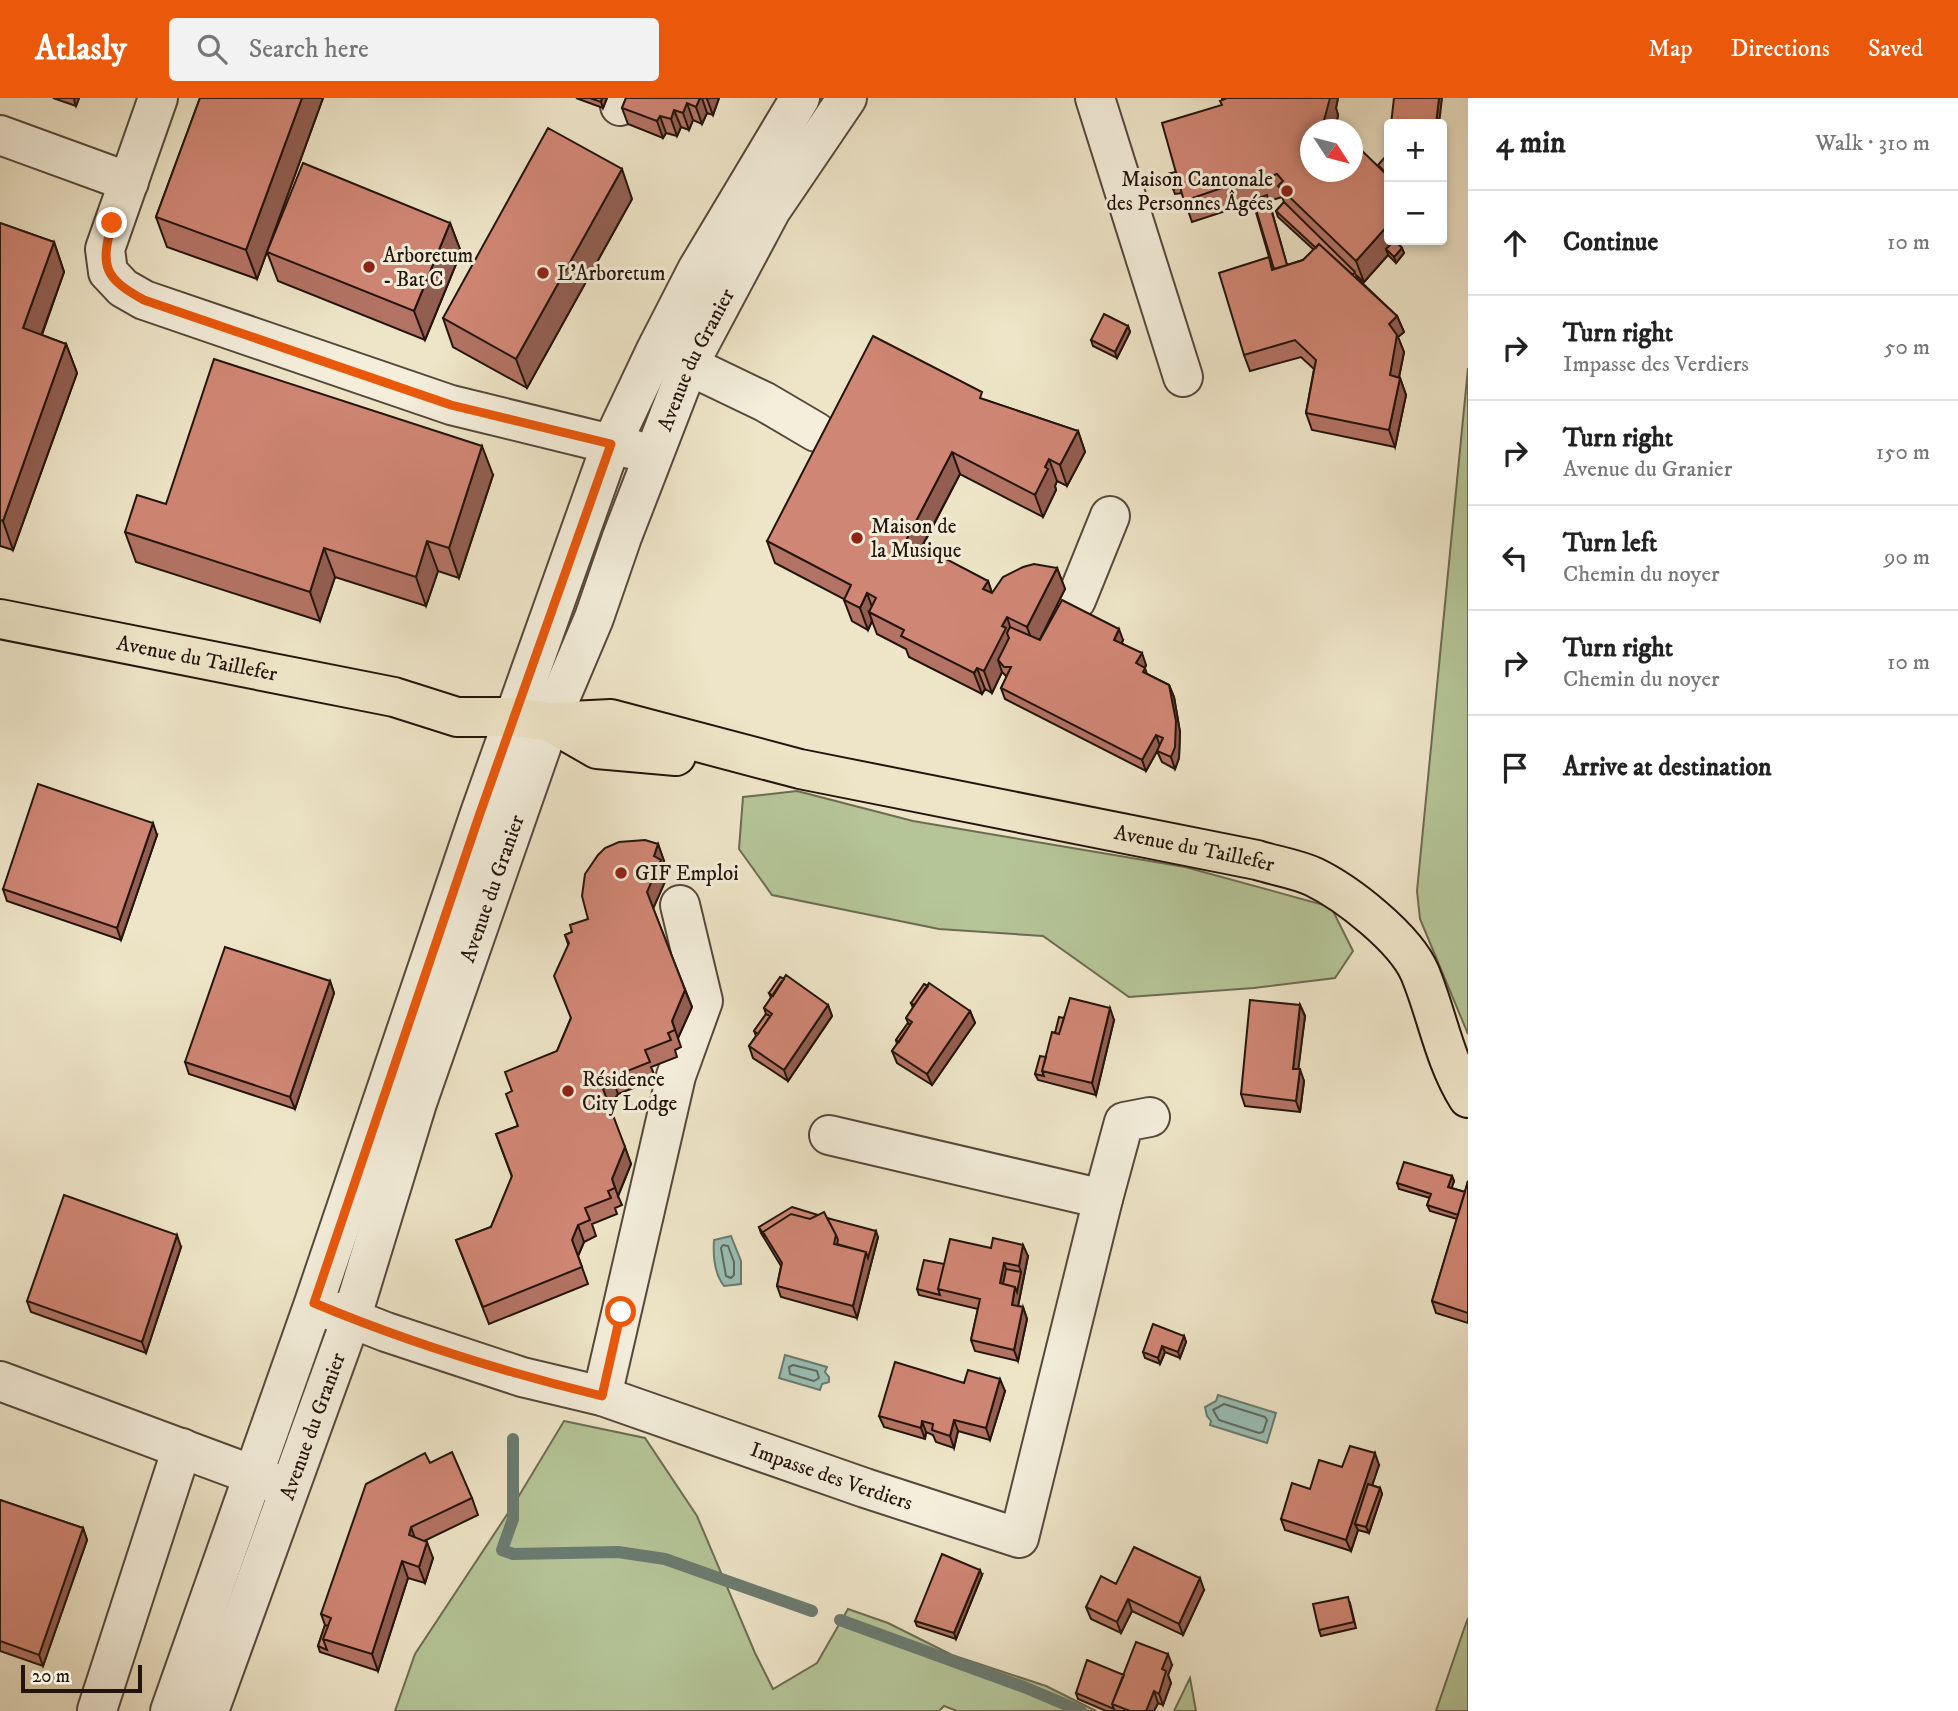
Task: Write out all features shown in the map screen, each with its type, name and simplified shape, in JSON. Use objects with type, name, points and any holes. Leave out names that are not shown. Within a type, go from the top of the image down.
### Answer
[{"type":"main road","name":"Avenue du Taillefer","points":[[0,619],[394,697],[457,718],[611,719],[800,769],[1257,860],[1313,877],[1357,904],[1390,933],[1419,970],[1452,1066],[1468,1098]]},
{"type":"street","points":[[158,98],[105,249],[108,272],[123,288],[144,300],[451,405],[654,455]]},
{"type":"street","name":"Avenue du Granier","points":[[209,1711],[271,1481],[314,1303],[532,720],[594,618],[654,455],[672,357],[697,270],[800,98]]},
{"type":"street","name":"Avenue du Granier","points":[[170,1711],[271,1481],[351,1319],[532,720],[611,444],[847,98]]},
{"type":"street","points":[[1096,98],[1183,377]]},
{"type":"street","points":[[0,135],[129,182]]},
{"type":"street","points":[[672,357],[777,409],[816,432]]},
{"type":"street","points":[[1076,600],[1110,516]]},
{"type":"street","points":[[602,1396],[676,1076],[703,1001],[680,905]]},
{"type":"street","name":"Impasse des Verdiers","points":[[314,1303],[351,1319],[522,1377],[602,1396],[865,1488],[1019,1538],[1124,1122],[1150,1117]]},
{"type":"street","points":[[829,1135],[1103,1199]]},
{"type":"street","points":[[0,1381],[271,1481]]},
{"type":"street","points":[[96,1710],[182,1448]]},
{"type":"green space","points":[[1468,368],[1468,1034],[1420,919],[1417,891]]},
{"type":"green space","points":[[797,791],[913,821],[1185,867],[1331,907],[1353,951],[1335,978],[1254,988],[1129,997],[1043,936],[939,929],[772,895],[739,849],[743,797]]},
{"type":"green space","points":[[564,1421],[645,1438],[697,1516],[773,1689],[817,1663],[848,1609],[888,1623],[952,1655],[1046,1686],[1096,1711],[957,1711],[944,1706],[939,1711],[395,1711],[415,1654],[514,1504]]},
{"type":"green space","points":[[1468,1618],[1468,1711],[1436,1711],[1464,1629]]},
{"type":"green space","points":[[1190,1678],[1196,1711],[1174,1711]]},
{"type":"water","points":[[731,1236],[741,1261],[741,1284],[724,1286],[715,1264],[714,1240]]},
{"type":"water","points":[[785,1355],[827,1367],[825,1372],[829,1382],[822,1384],[820,1390],[779,1378]]},
{"type":"water","points":[[1218,1395],[1276,1413],[1267,1443],[1210,1425],[1205,1407],[1216,1401]]},
{"type":"building","points":[[200,98],[302,98],[246,250],[156,217]]},
{"type":"building","points":[[626,98],[700,98],[696,107],[687,103],[683,113],[674,110],[671,119],[660,116],[657,121],[622,108]]},
{"type":"building","name":"Maison Cantonale des Personnes Âgées","points":[[1227,98],[1330,98],[1324,119],[1300,119],[1300,182],[1363,182],[1363,152],[1384,172],[1384,230],[1356,261],[1278,186],[1283,181],[1277,174],[1247,184],[1245,180],[1184,201],[1162,123],[1222,105],[1220,101]]},
{"type":"building","points":[[1394,98],[1439,98],[1437,119],[1392,119]]},
{"type":"building","name":"L'Arboretum","points":[[548,128],[622,169],[516,359],[443,318]]},
{"type":"building","points":[[1384,158],[1384,171],[1378,165]]},
{"type":"building","name":"Arboretum - Bat C","points":[[303,163],[450,223],[414,311],[267,252]]},
{"type":"building","points":[[1176,172],[1180,187],[1173,189],[1168,174]]},
{"type":"building","points":[[1267,195],[1287,265],[1274,269],[1253,200]]},
{"type":"building","points":[[1284,202],[1355,272],[1353,275],[1319,244],[1316,248],[1276,211]]},
{"type":"building","points":[[0,223],[54,242],[23,328],[66,344],[3,521],[0,520]]},
{"type":"building","points":[[1319,244],[1397,316],[1389,324],[1397,335],[1390,375],[1400,378],[1389,430],[1306,413],[1316,360],[1295,340],[1244,355],[1219,273],[1269,257],[1272,270],[1303,260]]},
{"type":"building","points":[[1390,245],[1399,245],[1402,248],[1394,257],[1386,249]]},
{"type":"building","points":[[1104,314],[1128,326],[1115,352],[1091,340]]},
{"type":"building","name":"Maison de la Musique","points":[[873,336],[982,392],[980,398],[1078,431],[1060,465],[1049,459],[1045,467],[1048,469],[1035,495],[952,452],[902,548],[926,559],[931,551],[988,581],[983,589],[992,593],[1003,577],[1023,567],[1034,564],[1057,568],[1027,627],[1007,617],[1002,626],[1006,628],[984,671],[977,668],[974,673],[901,636],[904,630],[869,612],[876,598],[867,593],[860,608],[844,600],[851,585],[767,541]]},
{"type":"building","points":[[214,359],[482,446],[449,548],[427,541],[416,577],[324,548],[310,592],[125,532],[137,495],[166,504]]},
{"type":"building","points":[[1062,600],[1119,629],[1114,640],[1142,653],[1136,663],[1145,668],[1143,672],[1169,685],[1176,721],[1175,747],[1171,757],[1157,751],[1163,738],[1156,735],[1142,760],[1001,688],[1011,667],[1004,667],[998,660],[1009,638],[1007,633],[1010,627],[1040,640]]},
{"type":"building","points":[[38,784],[153,823],[117,928],[3,889]]},
{"type":"building","name":"Résidence City Lodge","points":[[645,840],[658,844],[654,856],[661,860],[647,892],[685,990],[672,1021],[675,1030],[668,1033],[671,1040],[645,1050],[650,1062],[612,1077],[603,1089],[625,1147],[612,1179],[615,1188],[608,1191],[611,1198],[585,1208],[590,1220],[578,1225],[572,1240],[582,1267],[483,1307],[456,1240],[491,1227],[512,1176],[496,1134],[518,1126],[506,1094],[512,1091],[505,1072],[557,1051],[571,1018],[554,976],[569,943],[565,935],[572,932],[570,925],[588,919],[582,896],[585,874],[605,848],[619,842]]},
{"type":"building","points":[[225,947],[330,981],[290,1097],[185,1062]]},
{"type":"building","points":[[786,975],[828,1005],[784,1070],[749,1046],[772,1014],[764,1008]]},
{"type":"building","points":[[780,977],[784,979],[773,996],[769,993]]},
{"type":"building","points":[[929,983],[970,1011],[927,1074],[892,1051],[912,1022],[906,1018]]},
{"type":"building","points":[[924,984],[928,986],[914,1005],[911,1003]]},
{"type":"building","points":[[1070,998],[1110,1008],[1092,1083],[1042,1071],[1052,1032],[1059,1034]]},
{"type":"building","points":[[1250,1000],[1300,1005],[1293,1069],[1300,1069],[1296,1101],[1241,1094]]},
{"type":"building","points":[[766,1014],[770,1016],[758,1034],[754,1031]]},
{"type":"building","points":[[1059,1017],[1064,1018],[1059,1034],[1055,1033]]},
{"type":"building","points":[[908,1023],[910,1025],[899,1042],[896,1040]]},
{"type":"building","points":[[1040,1056],[1046,1057],[1042,1071],[1044,1076],[1035,1074]]},
{"type":"building","points":[[1404,1162],[1452,1176],[1448,1187],[1465,1192],[1458,1215],[1427,1205],[1431,1194],[1397,1183]]},
{"type":"building","points":[[1468,1181],[1468,1313],[1432,1301]]},
{"type":"building","points":[[64,1195],[177,1235],[142,1342],[27,1301]]},
{"type":"building","points":[[792,1207],[818,1215],[810,1219],[791,1214],[763,1232],[765,1237],[759,1227]]},
{"type":"building","points":[[824,1212],[836,1235],[834,1244],[866,1252],[853,1306],[777,1286],[782,1263],[763,1232],[791,1214],[810,1219]]},
{"type":"building","points":[[827,1218],[876,1231],[868,1258],[866,1252],[837,1244],[838,1240]]},
{"type":"building","points":[[993,1238],[1023,1245],[1019,1266],[1004,1263],[1000,1283],[1015,1287],[1012,1305],[1023,1307],[1014,1350],[971,1340],[980,1299],[938,1289],[950,1239],[991,1248]]},
{"type":"building","points":[[924,1260],[944,1264],[938,1289],[940,1295],[917,1289]]},
{"type":"building","points":[[1006,1269],[1021,1272],[1017,1292],[1015,1287],[1003,1284]]},
{"type":"building","points":[[1153,1324],[1184,1336],[1178,1352],[1162,1346],[1158,1358],[1143,1352]]},
{"type":"building","points":[[895,1362],[964,1383],[968,1370],[1000,1379],[986,1428],[954,1420],[950,1436],[932,1430],[933,1424],[922,1421],[921,1428],[879,1416]]},
{"type":"building","points":[[1350,1446],[1375,1453],[1346,1540],[1281,1519],[1292,1483],[1310,1489],[1319,1460],[1342,1467]]},
{"type":"building","points":[[452,1452],[472,1498],[411,1527],[409,1535],[427,1542],[419,1567],[402,1561],[372,1654],[323,1639],[331,1618],[321,1614],[366,1484],[425,1453],[430,1463]]},
{"type":"building","points":[[1368,1484],[1380,1488],[1366,1527],[1355,1524]]},
{"type":"building","points":[[0,1500],[83,1528],[39,1655],[0,1641]]},
{"type":"building","points":[[1134,1547],[1200,1578],[1179,1624],[1128,1599],[1117,1622],[1086,1607],[1101,1576],[1116,1584]]},
{"type":"building","points":[[942,1554],[980,1570],[954,1633],[915,1621]]},
{"type":"building","points":[[1348,1597],[1354,1622],[1319,1630],[1313,1604]]},
{"type":"building","points":[[325,1625],[328,1626],[323,1639],[327,1650],[318,1646]]},
{"type":"building","points":[[1136,1642],[1168,1654],[1162,1669],[1166,1671],[1159,1694],[1154,1691],[1146,1711],[1130,1711],[1112,1704]]},
{"type":"building","points":[[1087,1660],[1124,1675],[1112,1704],[1114,1709],[1076,1693]]},
{"type":"waterway","points":[[513,1439],[513,1519],[502,1550],[513,1554],[618,1552],[665,1559],[812,1611]]},
{"type":"waterway","points":[[840,1620],[1024,1687],[1081,1711]]},
{"type":"place","name":"Maison Cantonale des Personnes Âgées","points":[[1287,191]]},
{"type":"place","name":"Arboretum - Bat C","points":[[369,267]]},
{"type":"place","name":"L'Arboretum","points":[[543,273]]},
{"type":"place","name":"Maison de la Musique","points":[[857,538]]},
{"type":"place","name":"GIF Emploi","points":[[621,873]]},
{"type":"place","name":"Résidence City Lodge","points":[[568,1091]]},
{"type":"route","points":[[112,223],[105,249],[108,272],[123,288],[144,300],[451,405],[611,444],[479,816],[314,1303],[374,1328],[522,1377],[602,1396],[621,1312]]}]
